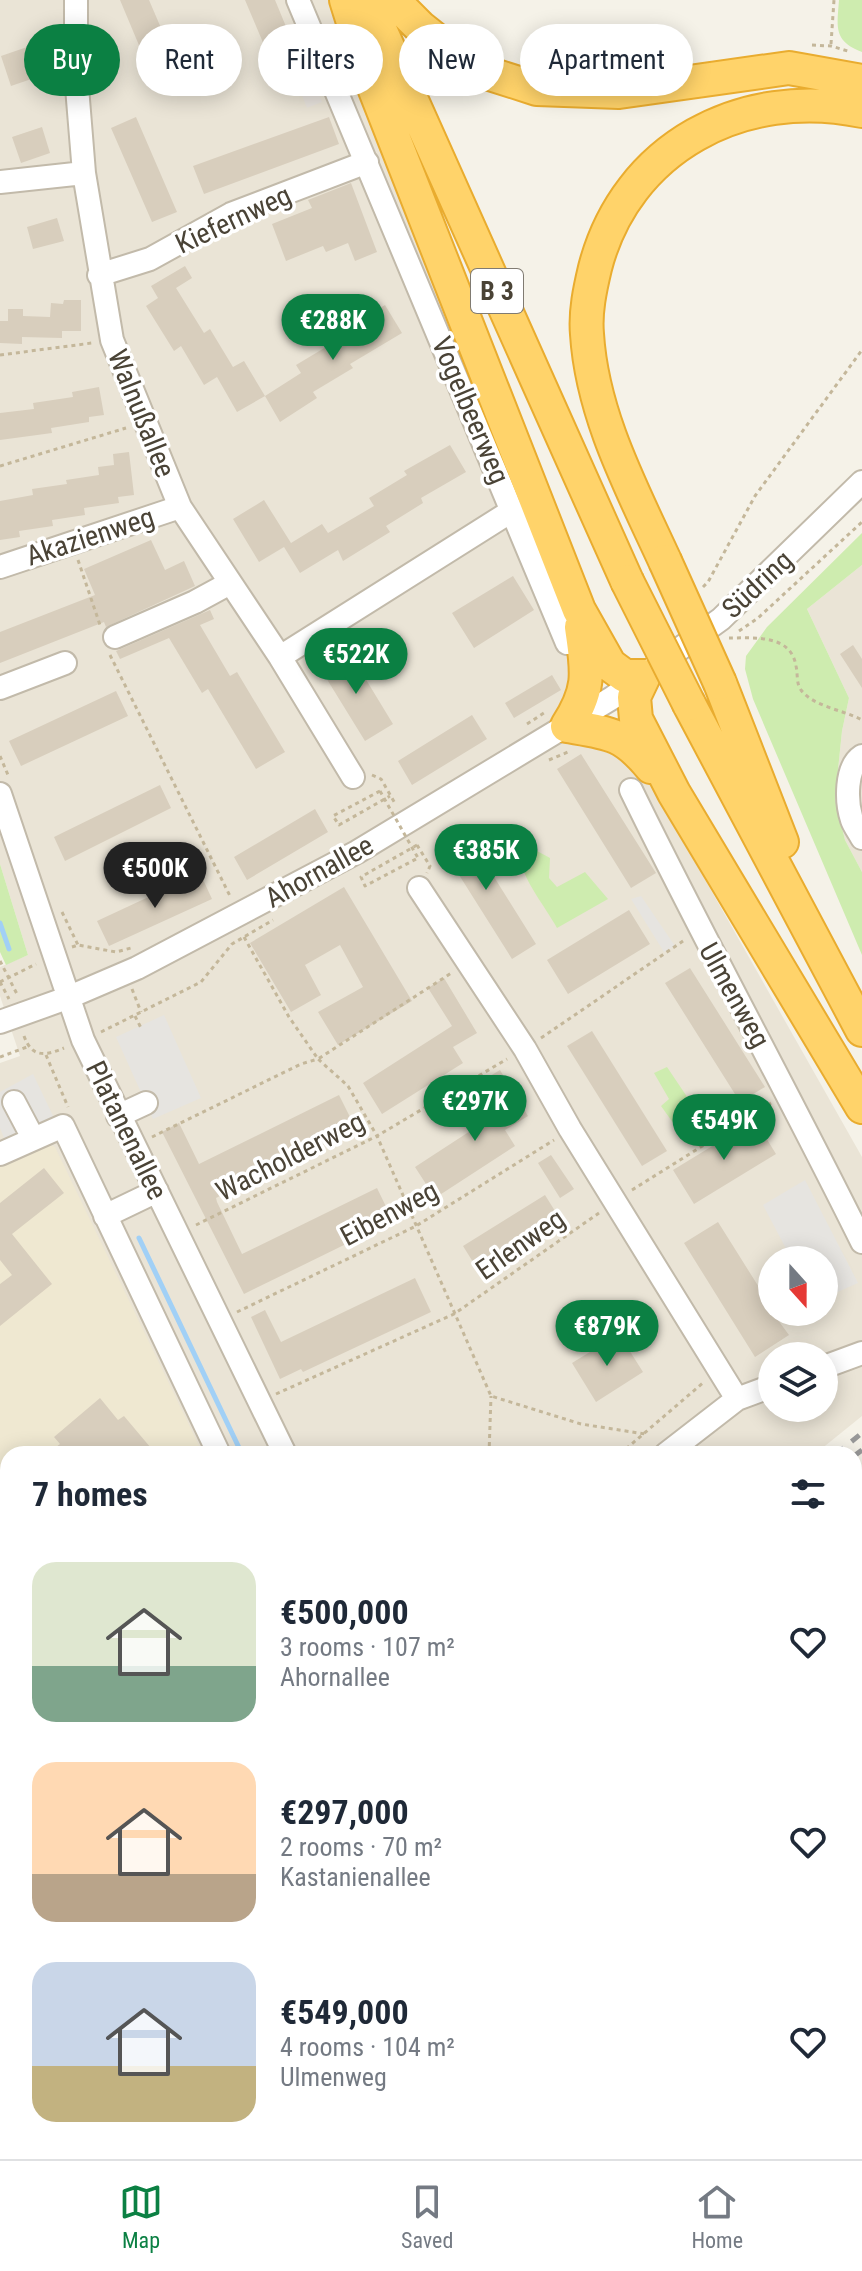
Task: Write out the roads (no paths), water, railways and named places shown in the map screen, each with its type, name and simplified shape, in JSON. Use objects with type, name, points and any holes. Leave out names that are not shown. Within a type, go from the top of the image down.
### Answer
[{"type":"highway","points":[[346,0],[371,80],[579,610],[610,665],[625,676],[644,676],[634,697],[636,719],[674,793],[862,1107]]},
{"type":"highway","name":"B 3","points":[[367,0],[627,581],[862,1030]]},
{"type":"highway","points":[[393,0],[454,54],[487,73],[537,89],[619,92],[789,68],[862,81]]},
{"type":"highway","points":[[838,986],[720,683],[613,447],[594,385],[587,333],[589,293],[600,248],[620,205],[660,158],[692,136],[728,119],[766,108],[799,103],[862,111]]},
{"type":"highway","points":[[559,717],[582,702],[587,680],[579,610]]},
{"type":"highway","points":[[559,717],[615,734],[638,751],[674,793]]},
{"type":"street","name":"Walnußallee","points":[[76,0],[76,75],[84,173],[112,340],[180,507],[280,657],[353,777]]},
{"type":"street","name":"Vogelbeerweg","points":[[298,0],[567,643]]},
{"type":"street","name":"Kiefernweg","points":[[99,275],[150,259],[231,214],[367,162]]},
{"type":"street","points":[[0,182],[84,173]]},
{"type":"street","name":"Südring","points":[[644,676],[721,619],[862,482]]},
{"type":"street","name":"Akazienweg","points":[[0,567],[180,507]]},
{"type":"street","points":[[280,657],[513,510]]},
{"type":"street","points":[[109,642],[230,583]]},
{"type":"street","points":[[0,688],[65,663]]},
{"type":"street","name":"Ahornallee","points":[[67,998],[137,968],[357,852],[559,717],[644,676]]},
{"type":"street","points":[[862,756],[856,760],[848,785],[852,819],[862,838]]},
{"type":"street","name":"Ulmenweg","points":[[631,790],[699,930],[788,1092],[862,1242]]},
{"type":"street","name":"Platanenallee","points":[[0,794],[83,1040],[281,1446]]},
{"type":"street","points":[[419,888],[525,1049],[570,1129],[737,1399]]},
{"type":"street","points":[[0,1022],[67,998]]},
{"type":"street","points":[[14,1102],[33,1138]]},
{"type":"street","points":[[118,1116],[146,1103]]},
{"type":"street","name":"Platanenallee","points":[[0,1154],[63,1126],[215,1446]]},
{"type":"street","points":[[105,1216],[157,1191]]},
{"type":"street","points":[[838,1362],[862,1353]]},
{"type":"street","points":[[676,1446],[737,1399],[758,1391]]},
{"type":"waterway","points":[[0,923],[9,949]]},
{"type":"waterway","points":[[139,1238],[238,1446]]},
{"type":"railway","points":[[846,1446],[862,1433]]}]
